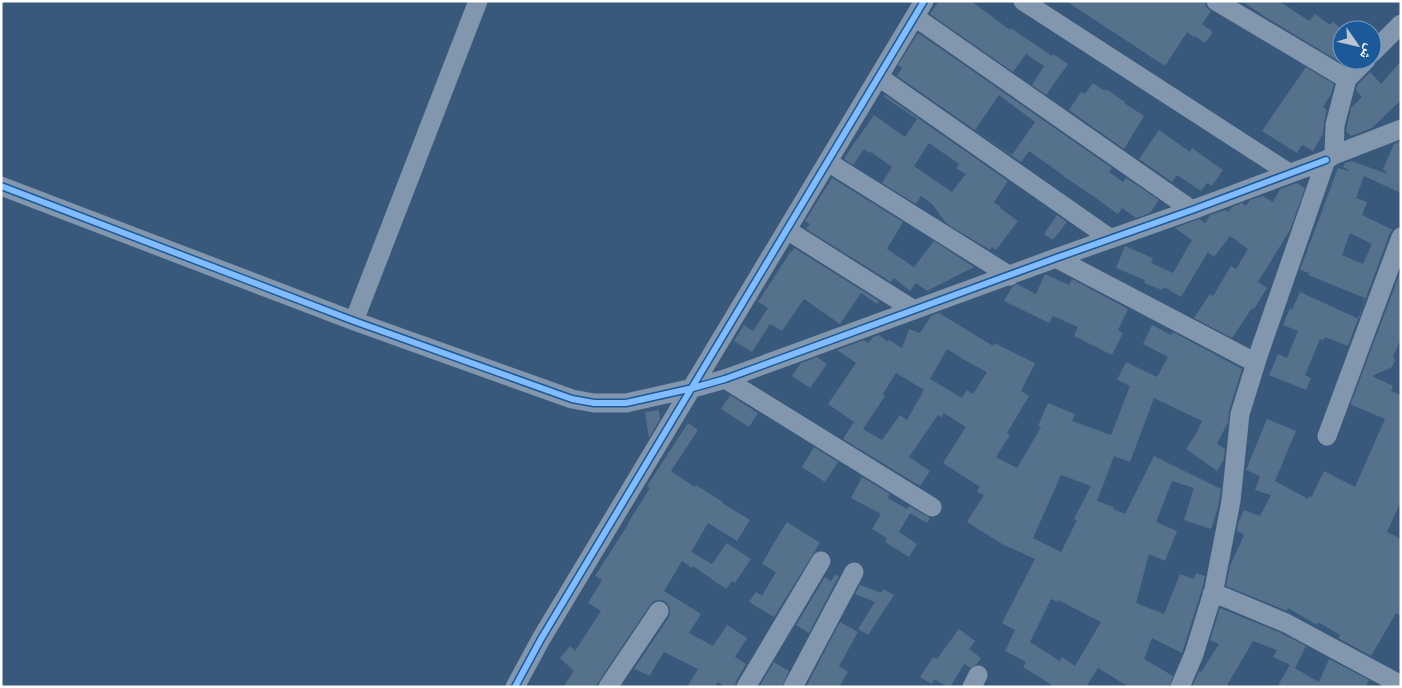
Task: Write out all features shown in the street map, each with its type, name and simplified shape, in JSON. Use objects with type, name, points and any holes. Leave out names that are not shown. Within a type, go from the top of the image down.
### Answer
[{"type":"street","points":[[354,321],[478,1]]},
{"type":"street","points":[[515,687],[924,1]]},
{"type":"street","points":[[1022,1],[1289,174]]},
{"type":"street","points":[[1216,1],[1347,79]]},
{"type":"street","points":[[915,17],[1192,210]]},
{"type":"street","points":[[1382,44],[1401,24]]},
{"type":"street","points":[[1180,687],[1194,654],[1212,594],[1231,501],[1240,414],[1256,363],[1330,158],[1335,125],[1347,79],[1356,70]]},
{"type":"street","points":[[879,77],[1111,240]]},
{"type":"street","points":[[1,186],[354,321],[572,398],[594,403],[626,403],[725,379],[1056,258],[1111,240],[1289,174],[1401,129]]},
{"type":"street","points":[[828,162],[1010,276]]},
{"type":"street","points":[[788,230],[914,310]]},
{"type":"street","points":[[1327,436],[1401,237]]},
{"type":"street","points":[[1056,258],[1256,363]]},
{"type":"street","points":[[725,379],[932,508]]},
{"type":"street","points":[[746,687],[821,561]]},
{"type":"street","points":[[793,687],[854,572]]},
{"type":"street","points":[[1212,594],[1224,597],[1286,623],[1401,685]]},
{"type":"street","points":[[608,687],[658,611]]},
{"type":"building","points":[[939,1],[971,1],[1010,30],[1011,28],[1052,56],[1053,54],[1068,64],[1046,95],[1032,85],[1044,66],[1026,54],[1013,72],[930,14]]},
{"type":"building","points":[[1066,1],[1205,1],[1206,7],[1211,11],[1202,24],[1213,32],[1205,43],[1187,32],[1165,66]]},
{"type":"building","points":[[1242,1],[1279,1],[1309,21],[1315,14],[1330,25],[1332,23],[1332,57]]},
{"type":"building","points":[[918,33],[1112,168],[1109,172],[1123,182],[1126,178],[1159,200],[1150,213],[1136,218],[1122,208],[1118,214],[1029,151],[1021,162],[897,76],[902,68],[898,65]],"holes":[[[999,95],[1035,122],[1012,155],[975,130]]]},
{"type":"building","points":[[1401,61],[1401,100],[1372,128],[1351,136],[1346,131],[1351,108],[1362,97],[1356,90],[1357,85],[1370,72],[1381,84]]},
{"type":"building","points":[[1306,67],[1334,84],[1331,94],[1323,107],[1327,110],[1323,134],[1313,151],[1302,145],[1297,153],[1262,131]]},
{"type":"building","points":[[1093,83],[1105,91],[1106,89],[1144,116],[1124,149],[1069,110],[1081,92],[1085,94]]},
{"type":"building","points":[[885,95],[1008,181],[994,202],[1018,221],[996,250],[992,247],[990,250],[947,224],[932,204],[921,196],[916,204],[882,183],[892,167],[871,152],[864,149],[853,165],[844,159],[874,115],[905,137],[917,119],[883,96]],"holes":[[[929,143],[959,164],[956,168],[966,174],[952,192],[914,166]]]},
{"type":"building","points":[[1159,130],[1190,152],[1192,148],[1223,170],[1212,186],[1207,183],[1201,191],[1177,175],[1172,182],[1139,159]]},
{"type":"building","points":[[1401,141],[1401,193],[1364,176],[1356,198],[1367,202],[1362,215],[1393,230],[1390,233],[1362,308],[1365,298],[1300,270],[1338,168],[1348,171],[1343,167],[1345,163],[1351,161],[1388,174],[1383,169],[1394,144]],"holes":[[[1350,233],[1372,244],[1363,264],[1342,255]]]},
{"type":"building","points":[[832,178],[903,222],[887,249],[914,267],[934,241],[974,267],[927,291],[916,283],[910,291],[894,278],[891,282],[806,229],[810,224],[805,221]]},
{"type":"building","points":[[1297,183],[1305,188],[1290,230],[1258,282],[1267,288],[1232,338],[1194,318],[1210,294],[1213,296],[1231,266],[1236,269],[1248,249],[1230,236],[1214,257],[1208,252],[1181,297],[1164,287],[1162,290],[1144,283],[1145,280],[1116,268],[1125,246],[1153,258],[1151,263],[1173,273],[1192,240],[1175,228],[1199,219],[1205,223],[1210,215],[1225,210],[1228,212],[1232,207],[1242,203],[1246,206],[1250,200],[1263,196],[1273,202],[1280,189]]},
{"type":"building","points":[[1057,215],[1067,222],[1053,240],[1044,234]]},
{"type":"building","points":[[794,248],[879,301],[877,304],[861,293],[840,324],[804,299],[782,331],[770,324],[752,352],[734,341],[744,325],[753,331],[768,308],[758,302]]},
{"type":"building","points":[[1401,270],[1401,339],[1393,356],[1395,361],[1392,367],[1372,376],[1393,386],[1391,391],[1401,395],[1401,501],[1387,532],[1401,539],[1401,616],[1396,613],[1371,656],[1338,638],[1340,635],[1318,622],[1317,625],[1288,608],[1287,611],[1226,586],[1230,566],[1244,535],[1237,531],[1238,523],[1244,510],[1260,516],[1271,495],[1255,490],[1260,476],[1246,470],[1267,419],[1296,431],[1275,481],[1308,499],[1309,496],[1311,498],[1324,471],[1355,487],[1385,419],[1351,403]]},
{"type":"building","points":[[1045,274],[1069,285],[1072,279],[1128,309],[1118,330],[1123,333],[1112,355],[1074,336],[1078,327],[1053,316],[1049,323],[1004,301],[1012,287],[1017,284],[1036,294]]},
{"type":"building","points":[[1300,292],[1358,319],[1348,346],[1325,337],[1324,340],[1320,339],[1305,375],[1311,378],[1306,390],[1269,375],[1278,354],[1287,358],[1298,331],[1283,325],[1290,308],[1292,310]]},
{"type":"building","points":[[939,313],[993,346],[994,343],[1035,363],[1021,391],[1029,396],[1007,433],[1010,435],[996,457],[1017,468],[1041,427],[1038,426],[1048,403],[1075,414],[1072,421],[1111,435],[1130,386],[1117,380],[1126,362],[1157,377],[1168,357],[1143,344],[1152,325],[1171,335],[1173,332],[1242,369],[1229,411],[1228,422],[1217,444],[1225,449],[1224,459],[1217,471],[1186,449],[1202,421],[1154,398],[1130,462],[1114,456],[1097,501],[1114,507],[1113,509],[1125,514],[1154,456],[1221,489],[1211,529],[1184,520],[1194,488],[1172,481],[1156,522],[1177,531],[1165,561],[1149,554],[1136,603],[1164,614],[1180,574],[1194,579],[1196,573],[1205,576],[1182,653],[1152,638],[1144,659],[1173,676],[1169,687],[1129,687],[1098,668],[1086,687],[1055,687],[1023,667],[1026,662],[1005,651],[1015,630],[1002,623],[1035,559],[1002,544],[967,522],[984,495],[977,492],[980,487],[943,463],[966,427],[944,413],[942,417],[938,415],[909,457],[930,471],[920,486],[843,439],[854,422],[828,404],[856,363],[837,350],[864,340],[868,343],[873,337],[879,335],[888,342],[889,340],[902,348],[909,329],[920,333],[931,316]],"holes":[[[947,349],[987,372],[973,394],[967,390],[962,398],[930,379]],[[896,373],[924,390],[907,420],[900,415],[882,440],[863,429],[885,396],[883,394]],[[1061,475],[1091,486],[1074,519],[1077,520],[1061,552],[1033,538]],[[1051,599],[1057,602],[1058,600],[1101,622],[1075,666],[1062,657],[1060,661],[1030,642]]]},
{"type":"building","points":[[817,357],[827,364],[810,388],[792,376],[801,363]]},
{"type":"building","points":[[730,395],[758,413],[749,427],[721,409]]},
{"type":"building","points":[[659,410],[660,419],[649,438],[645,412]]},
{"type":"building","points":[[688,423],[698,430],[671,471],[750,520],[737,541],[708,523],[691,552],[712,564],[727,543],[751,559],[735,583],[732,581],[726,589],[693,566],[692,568],[682,561],[664,591],[701,614],[689,633],[713,646],[727,625],[747,638],[735,657],[746,664],[736,681],[735,687],[725,687],[718,682],[715,687],[687,687],[698,669],[664,652],[650,676],[634,669],[669,617],[669,606],[665,601],[659,600],[654,601],[650,605],[595,687],[563,687],[574,671],[560,658],[570,646],[575,651],[601,611],[588,603],[602,580],[595,576],[650,488],[647,486]]},
{"type":"building","points":[[814,447],[838,462],[825,482],[802,467]]},
{"type":"building","points":[[862,477],[890,494],[888,498],[907,509],[909,506],[930,518],[927,523],[910,513],[899,532],[917,544],[909,557],[885,542],[887,538],[872,529],[881,514],[851,498]]},
{"type":"building","points":[[787,522],[820,543],[774,617],[749,602],[756,592],[762,596],[776,572],[762,564]]},
{"type":"building","points":[[836,574],[839,576],[809,633],[796,625],[825,577],[831,581]]},
{"type":"building","points":[[860,585],[881,593],[883,589],[894,595],[868,635],[858,629],[875,602],[855,594]]},
{"type":"building","points":[[1220,608],[1281,633],[1306,646],[1295,668],[1291,666],[1319,682],[1329,659],[1369,680],[1366,687],[1277,687],[1290,665],[1273,657],[1277,650],[1253,641],[1226,687],[1192,687],[1199,671],[1201,672],[1219,644],[1210,640]]},
{"type":"building","points":[[840,622],[858,632],[839,666],[848,672],[839,687],[806,687]]},
{"type":"building","points":[[959,629],[975,641],[969,649],[981,658],[977,664],[970,668],[964,664],[950,687],[934,679],[932,684],[920,677],[933,657],[937,659]]},
{"type":"building","points":[[774,662],[789,671],[782,687],[759,687]]},
{"type":"cycle path","points":[[515,687],[541,639],[924,1]]},
{"type":"cycle path","points":[[1,186],[354,321],[572,399],[594,403],[626,403],[725,379],[1326,160]]}]
